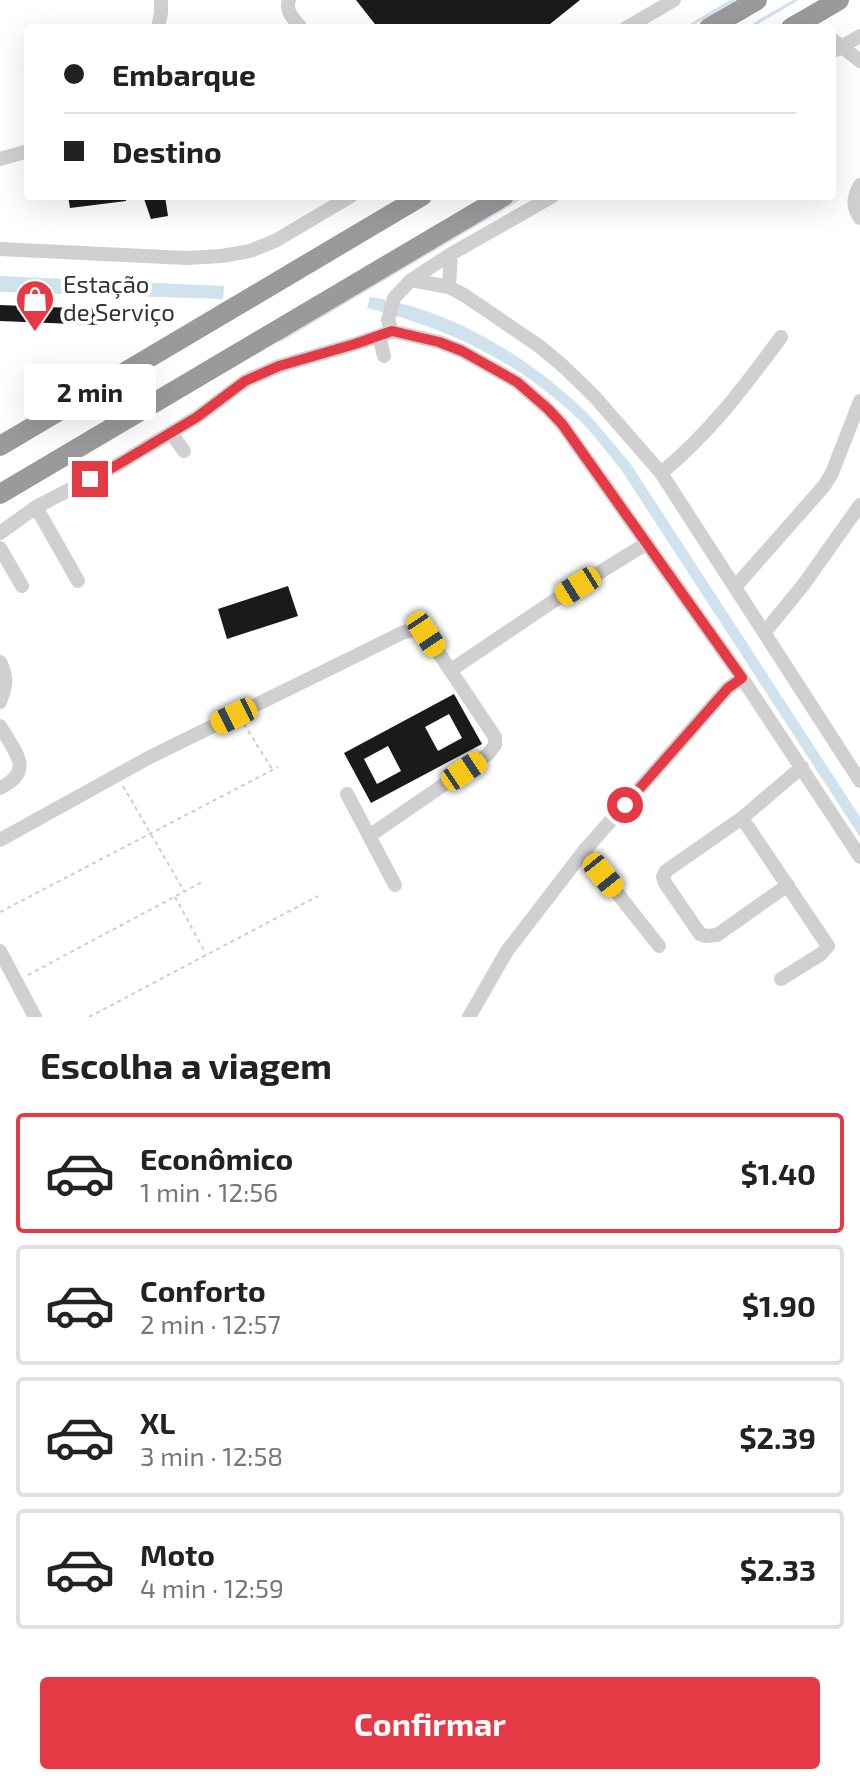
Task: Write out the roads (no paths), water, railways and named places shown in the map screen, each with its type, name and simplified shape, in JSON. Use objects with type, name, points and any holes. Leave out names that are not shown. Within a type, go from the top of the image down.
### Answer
[{"type":"highway","points":[[713,24],[731,6],[757,0]]},
{"type":"highway","points":[[815,22],[839,0]]},
{"type":"highway","points":[[388,215],[409,200]]},
{"type":"highway","points":[[4,440],[415,200]]},
{"type":"highway","points":[[0,494],[497,200]]},
{"type":"street","points":[[159,24],[161,0]]},
{"type":"street","points":[[289,0],[287,7],[298,24]]},
{"type":"street","points":[[633,24],[674,0]]},
{"type":"street","points":[[836,46],[860,36]]},
{"type":"street","points":[[836,47],[860,61]]},
{"type":"street","points":[[0,159],[24,152]]},
{"type":"street","points":[[860,185],[853,207],[860,218]]},
{"type":"street","points":[[0,249],[186,258],[222,256],[250,251],[275,241],[344,200]]},
{"type":"street","points":[[384,356],[386,329],[394,298],[411,280],[543,200]]},
{"type":"street","points":[[449,287],[451,254]]},
{"type":"street","points":[[411,280],[449,287],[539,346],[594,396],[661,473],[860,781]]},
{"type":"street","points":[[0,533],[36,507],[219,408],[245,381],[279,366],[386,329],[439,342],[509,377],[562,424],[742,678],[860,857]]},
{"type":"street","points":[[661,473],[740,393],[781,337]]},
{"type":"street","points":[[735,587],[824,486],[860,401]]},
{"type":"street","points":[[171,433],[184,451]]},
{"type":"street","points":[[765,632],[804,584],[860,505]]},
{"type":"street","points":[[36,507],[78,581]]},
{"type":"street","points":[[451,670],[647,543]]},
{"type":"street","points":[[0,548],[22,586]]},
{"type":"street","points":[[0,840],[150,757],[402,633],[416,629],[426,634],[451,670],[495,737],[495,745],[487,755],[369,836]]},
{"type":"street","points":[[0,662],[6,674],[0,702]]},
{"type":"street","points":[[469,1017],[507,951],[584,851],[728,688],[742,678]]},
{"type":"street","points":[[0,726],[18,757],[20,768],[17,777],[0,788]]},
{"type":"street","points":[[788,885],[717,935],[706,936],[700,934],[663,877],[666,871],[742,818],[802,767]]},
{"type":"street","points":[[347,794],[395,885]]},
{"type":"street","points":[[742,818],[828,946],[821,954],[781,979]]},
{"type":"street","points":[[584,851],[659,946]]},
{"type":"street","points":[[0,951],[30,1016]]},
{"type":"water","points":[[0,276],[224,286],[223,299],[0,292]]},
{"type":"water","points":[[370,297],[430,312],[486,338],[538,372],[591,417],[630,463],[860,817],[860,837],[622,471],[590,431],[555,399],[506,364],[453,336],[367,308]]},
{"type":"waterway","points":[[693,24],[733,0]]},
{"type":"waterway","points":[[755,24],[796,0]]},
{"type":"waterway","points":[[279,341],[517,200]]},
{"type":"place","name":"Estação de Serviço","points":[[35,333]]}]
